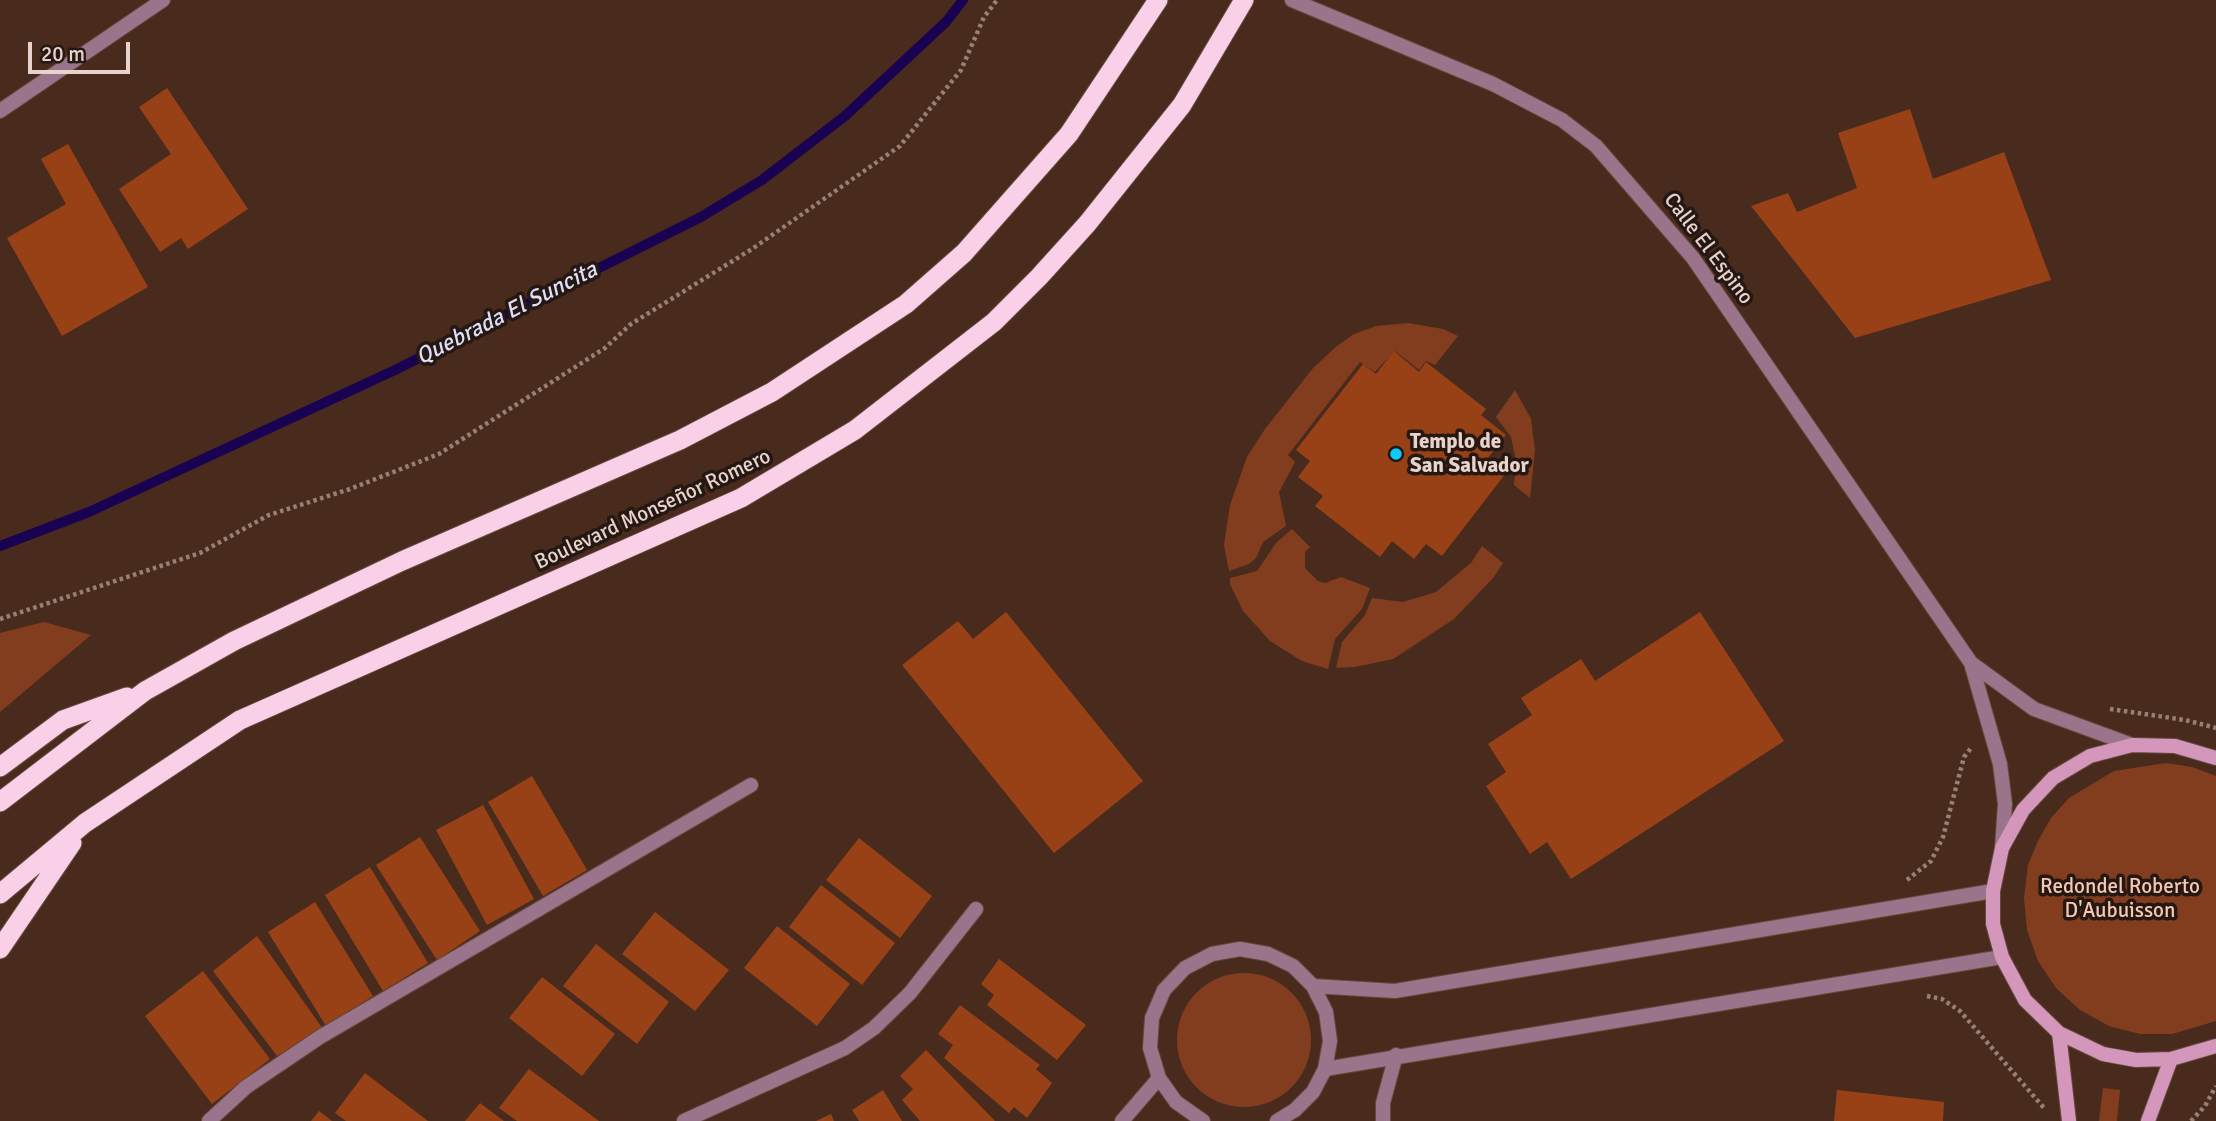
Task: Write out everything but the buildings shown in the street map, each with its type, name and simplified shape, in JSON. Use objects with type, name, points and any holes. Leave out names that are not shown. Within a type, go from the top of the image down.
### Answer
[{"type":"highway","points":[[0,802],[145,691],[234,641],[402,561],[680,440],[772,392],[906,304],[964,253],[1012,202],[1069,134],[1158,0]]},
{"type":"highway","name":"Boulevard Monseñor Romero","points":[[0,894],[85,824],[240,720],[741,498],[855,430],[994,322],[1087,224],[1182,104],[1244,0]]},
{"type":"highway","points":[[0,767],[63,720],[145,691]]},
{"type":"highway","points":[[0,949],[85,824]]},
{"type":"main road","points":[[2216,758],[2175,746],[2132,745],[2090,756],[2053,778],[2023,810],[2002,848],[1993,891],[1993,925],[2002,957],[2025,1000],[2059,1033],[2103,1054],[2136,1060],[2171,1059],[2216,1046]]},
{"type":"main road","points":[[2059,1033],[2069,1115]]},
{"type":"main road","points":[[2148,1121],[2171,1059]]},
{"type":"street","points":[[0,111],[163,0]]},
{"type":"street","name":"Calle El Espino","points":[[1292,0],[1535,104],[1595,146],[1693,258],[1971,663],[1993,736],[2005,804],[2002,848]]},
{"type":"street","name":"Calle El Espino","points":[[1971,663],[2034,709],[2132,745]]},
{"type":"street","points":[[209,1121],[246,1087],[320,1037],[751,785]]},
{"type":"street","points":[[1313,986],[1395,991],[1993,891]]},
{"type":"street","points":[[684,1121],[845,1048],[874,1028],[910,993],[976,909]]},
{"type":"street","points":[[1203,1121],[1176,1102],[1158,1078],[1150,1048],[1153,1018],[1164,990],[1185,968],[1212,954],[1240,949],[1268,954],[1293,966],[1313,986],[1326,1012],[1330,1041],[1325,1069],[1299,1116],[1277,1121]]},
{"type":"street","points":[[1325,1069],[1396,1055],[2002,957]]},
{"type":"street","points":[[1384,1121],[1382,1102],[1396,1055]]},
{"type":"street","points":[[1122,1121],[1158,1078]]},
{"type":"path","points":[[0,619],[200,553],[270,515],[350,489],[439,454],[604,348],[631,324],[752,249],[900,146],[961,70],[984,17],[997,0]]},
{"type":"path","points":[[2103,708],[2185,720],[2216,728]]},
{"type":"path","points":[[1905,905],[1907,880],[1931,861],[1943,837],[1964,757],[1970,749],[1993,736]]},
{"type":"path","points":[[1913,972],[1921,993],[1942,999],[1974,1024],[2041,1108],[2069,1115]]},
{"type":"path","points":[[2191,1121],[2205,1106],[2216,1086]]},
{"type":"green space","points":[[1408,323],[1443,329],[1458,336],[1435,365],[1426,361],[1419,370],[1395,351],[1375,372],[1360,362],[1288,455],[1295,462],[1279,492],[1286,526],[1263,542],[1256,558],[1249,564],[1229,571],[1224,545],[1230,505],[1247,457],[1265,429],[1314,367],[1337,346],[1354,334],[1376,326]]},
{"type":"green space","points":[[1515,390],[1531,419],[1535,450],[1530,498],[1514,485],[1516,461],[1511,437],[1496,417]]},
{"type":"green space","points":[[1292,529],[1310,547],[1305,552],[1305,568],[1318,581],[1325,583],[1341,577],[1370,588],[1362,609],[1335,639],[1328,669],[1302,661],[1270,641],[1243,611],[1230,584],[1230,578],[1257,571],[1276,543]]},
{"type":"green space","points":[[1482,546],[1503,563],[1494,577],[1454,619],[1393,659],[1336,668],[1342,642],[1365,615],[1372,598],[1403,602],[1436,592],[1471,563]]},
{"type":"green space","points":[[44,622],[91,635],[0,712],[0,633]]},
{"type":"green space","name":"Redondel Roberto D'Aubuisson","points":[[2166,763],[2192,767],[2216,776],[2216,1021],[2172,1034],[2140,1034],[2109,1026],[2080,1010],[2056,988],[2038,961],[2027,930],[2024,898],[2028,865],[2038,841],[2051,818],[2069,798],[2114,771]]},
{"type":"green space","points":[[1244,973],[1270,978],[1291,993],[1306,1014],[1311,1040],[1306,1066],[1291,1087],[1270,1102],[1244,1107],[1218,1102],[1197,1087],[1182,1066],[1177,1040],[1182,1014],[1197,993],[1218,978]]},
{"type":"green space","points":[[2103,1088],[2120,1090],[2117,1121],[2099,1121]]},
{"type":"waterway","name":"Quebrada El Suncita","points":[[0,546],[89,512],[395,370],[701,217],[762,180],[845,116],[946,22],[963,0]]},
{"type":"place","name":"Templo de San Salvador","points":[[1396,454]]}]
